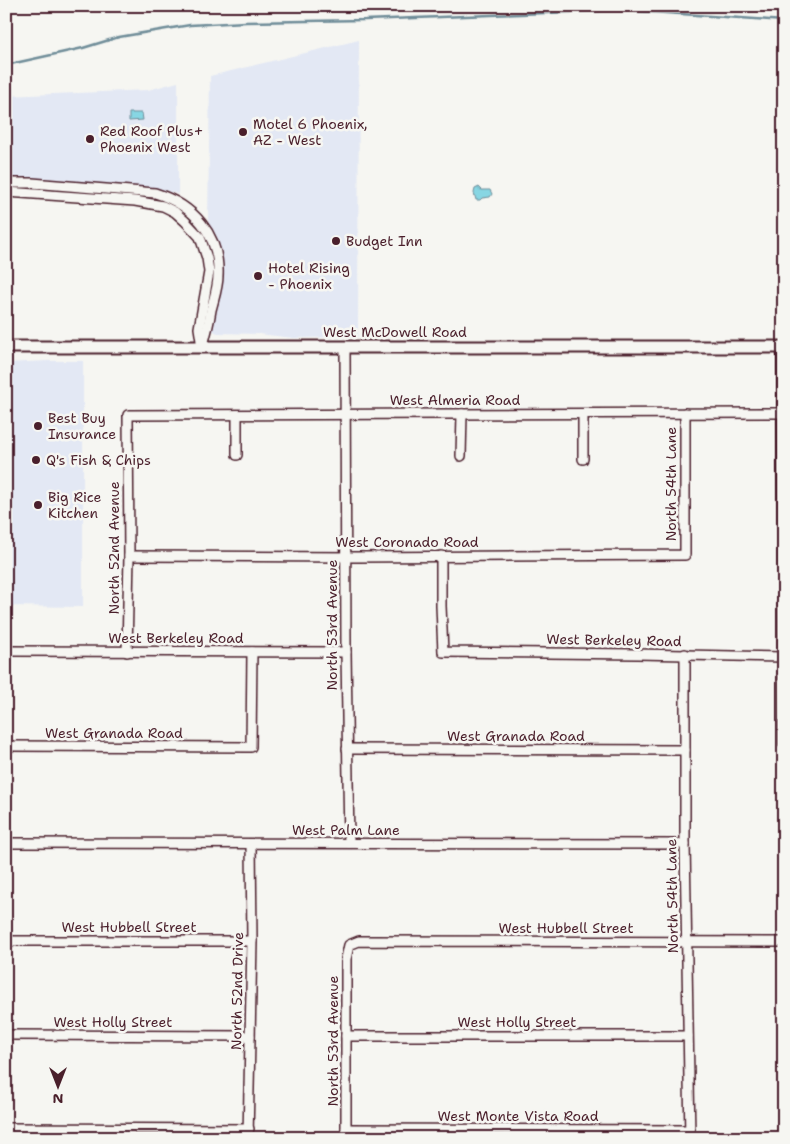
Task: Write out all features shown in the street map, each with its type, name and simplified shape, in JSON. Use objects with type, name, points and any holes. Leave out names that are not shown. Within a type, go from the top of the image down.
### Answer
[{"type":"main road","name":"West McDowell Road","points":[[6,347],[783,347]]},
{"type":"street","points":[[6,183],[32,183],[155,193],[173,199],[183,205],[202,223],[212,238],[217,256],[218,277],[208,331],[202,348]]},
{"type":"street","points":[[6,192],[134,201],[162,206],[175,212],[200,237],[207,258],[209,272],[198,328],[202,348]]},
{"type":"street","name":"North 53rd Avenue","points":[[345,347],[349,843]]},
{"type":"street","points":[[783,347],[784,744]]},
{"type":"street","name":"West Almeria Road","points":[[128,415],[782,413]]},
{"type":"street","points":[[461,456],[462,414]]},
{"type":"street","points":[[583,414],[583,459]]},
{"type":"street","name":"North 54th Lane","points":[[685,414],[685,555]]},
{"type":"street","name":"North 52nd Avenue","points":[[127,652],[129,556],[128,415]]},
{"type":"street","points":[[236,415],[237,455]]},
{"type":"street","name":"West Coronado Road","points":[[129,556],[685,555]]},
{"type":"street","name":"West Berkeley Road","points":[[441,556],[443,652],[685,654],[783,657]]},
{"type":"street","name":"West Berkeley Road","points":[[6,651],[346,652]]},
{"type":"street","name":"West Granada Road","points":[[6,746],[252,747],[252,652]]},
{"type":"street","name":"North 54th Lane","points":[[685,654],[685,844],[690,1134]]},
{"type":"street","name":"West Granada Road","points":[[347,749],[685,750]]},
{"type":"street","name":"West Palm Lane","points":[[6,843],[685,844]]},
{"type":"street","name":"North 52nd Drive","points":[[249,1133],[252,941],[251,844]]},
{"type":"street","name":"West Hubbell Street","points":[[6,941],[252,941]]},
{"type":"street","name":"West Hubbell Street","points":[[349,944],[359,941],[784,942]]},
{"type":"street","name":"North 53rd Avenue","points":[[346,1133],[346,959],[349,944]]},
{"type":"street","name":"West Holly Street","points":[[6,1035],[250,1036]]},
{"type":"street","name":"West Holly Street","points":[[346,1036],[688,1036]]},
{"type":"street","points":[[6,1128],[249,1133]]},
{"type":"street","name":"West Monte Vista Road","points":[[346,1133],[642,1131],[690,1134]]},
{"type":"shaded area","points":[[359,40],[358,337],[294,338],[259,334],[218,333],[213,331],[212,324],[224,273],[217,241],[208,222],[210,76]]},
{"type":"shaded area","points":[[178,82],[178,194],[154,188],[133,186],[6,178],[6,96],[148,90]]},
{"type":"shaded area","points":[[83,361],[83,607],[6,606],[6,363]]},
{"type":"water","points":[[129,113],[142,113],[143,120],[129,121]]},
{"type":"water","points":[[479,187],[482,190],[490,190],[492,194],[490,197],[476,200],[474,193],[475,189]]},
{"type":"waterway","points":[[6,65],[83,48],[119,37],[190,25],[621,10],[784,21]]},
{"type":"place","name":"Motel 6 Phoenix, AZ - West","points":[[243,132]]},
{"type":"place","name":"Red Roof Plus+ Phoenix West","points":[[90,139]]},
{"type":"place","name":"Budget Inn","points":[[336,241]]},
{"type":"place","name":"Hotel Rising - Phoenix","points":[[258,276]]},
{"type":"place","name":"Best Buy Insurance","points":[[38,426]]},
{"type":"place","name":"Q's Fish & Chips","points":[[36,460]]},
{"type":"place","name":"Big Rice Kitchen","points":[[38,505]]}]
